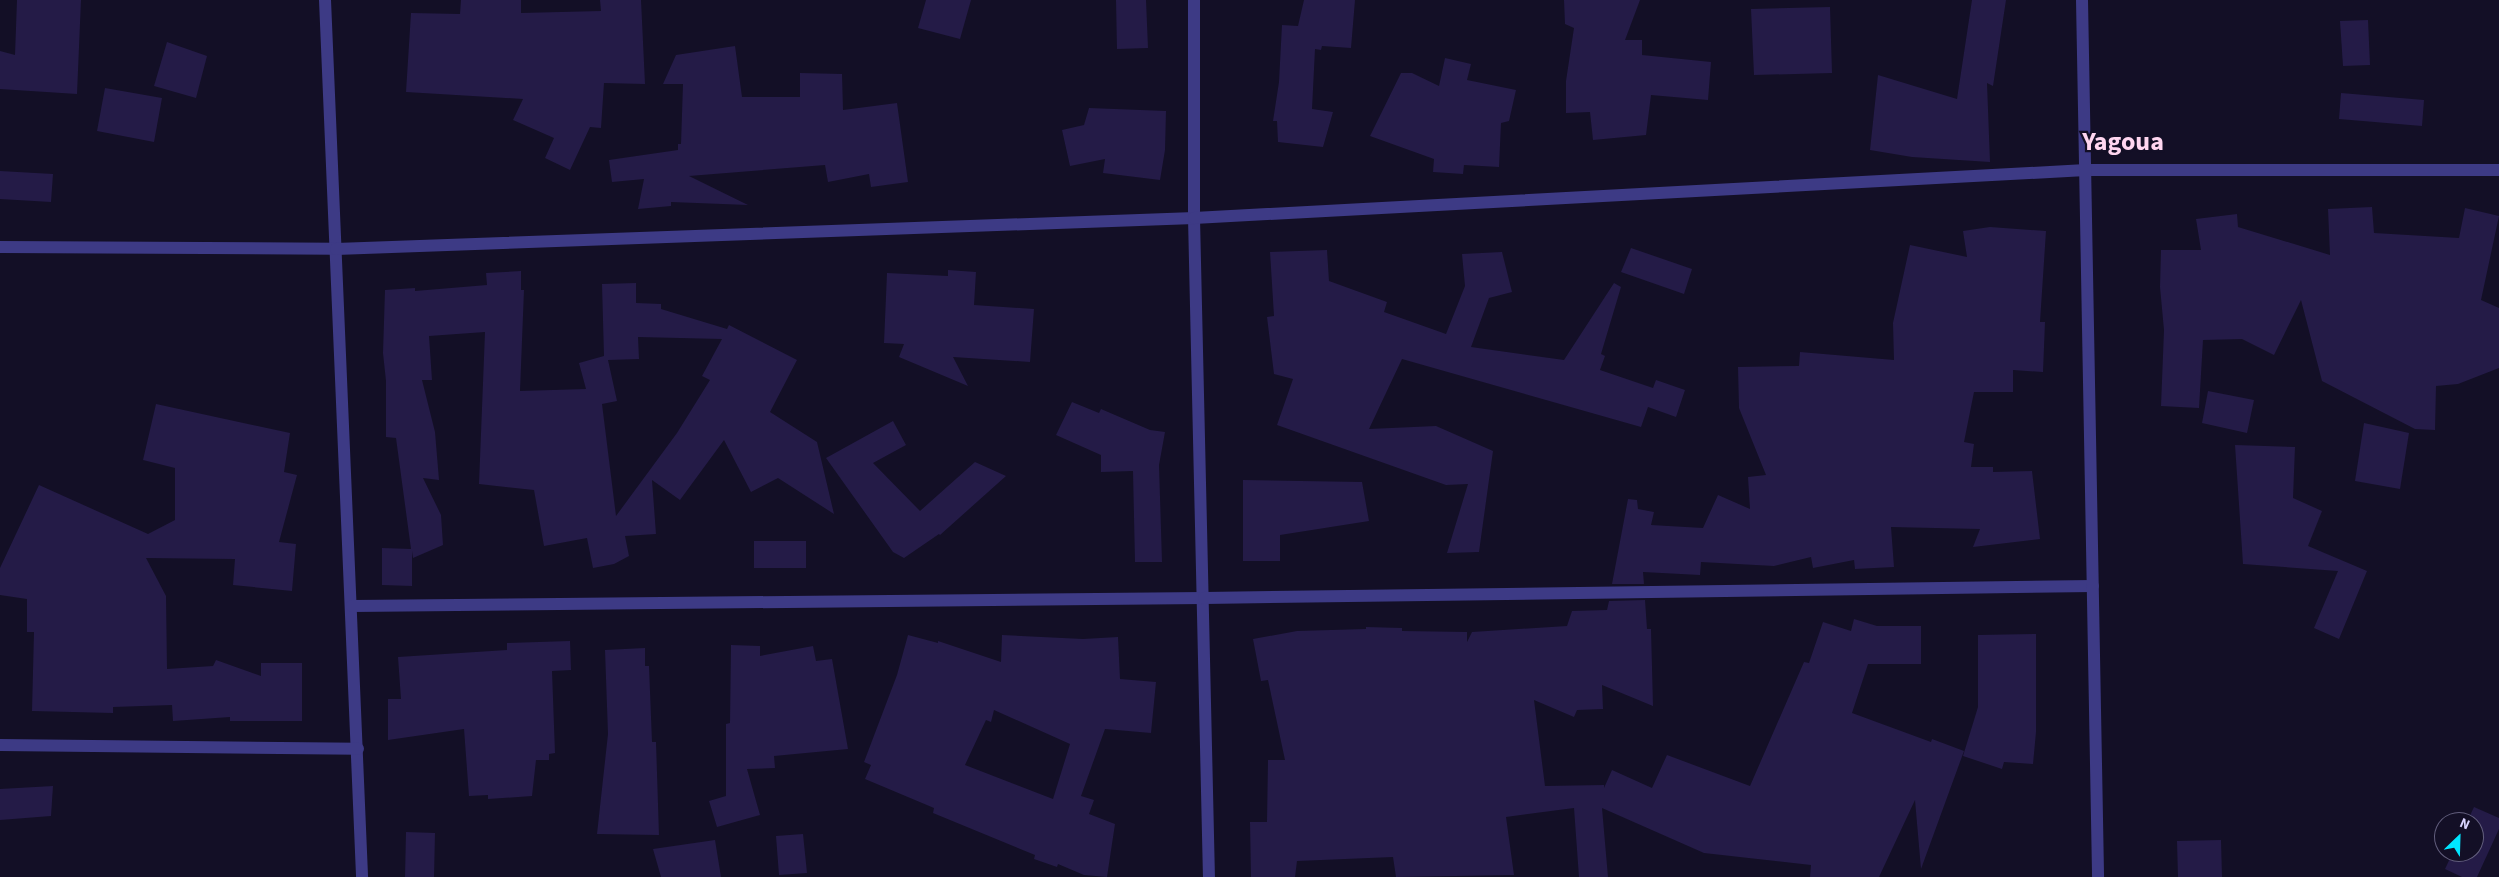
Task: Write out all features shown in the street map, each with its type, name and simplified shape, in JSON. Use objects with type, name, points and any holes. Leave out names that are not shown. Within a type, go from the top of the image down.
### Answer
[{"type":"street","points":[[325,0],[362,877]]},
{"type":"street","points":[[1194,0],[1194,218],[1209,877]]},
{"type":"street","points":[[2082,0],[2098,877]]},
{"type":"street","points":[[0,247],[336,250],[1194,218],[2086,170],[2499,170]]},
{"type":"street","points":[[352,606],[1204,598],[2093,586]]},
{"type":"street","points":[[0,745],[358,749]]},
{"type":"building","points":[[17,0],[81,0],[77,94],[0,89],[0,51],[15,55]]},
{"type":"building","points":[[461,0],[521,0],[521,13],[601,11],[600,0],[641,0],[645,84],[604,83],[601,128],[590,127],[570,170],[545,158],[554,138],[513,120],[523,99],[406,92],[411,13],[460,14]]},
{"type":"building","points":[[926,0],[971,0],[960,39],[918,28]]},
{"type":"building","points":[[1116,0],[1146,0],[1148,48],[1117,49]]},
{"type":"building","points":[[1304,0],[1355,0],[1351,48],[1322,46],[1321,50],[1315,49],[1312,109],[1333,112],[1323,147],[1278,142],[1277,121],[1273,121],[1279,82],[1282,25],[1298,26]]},
{"type":"building","points":[[1564,0],[1640,0],[1625,40],[1642,40],[1642,55],[1711,62],[1708,100],[1651,95],[1646,135],[1593,140],[1590,112],[1566,113],[1566,81],[1574,28],[1565,24]]},
{"type":"building","points":[[1972,0],[2006,0],[1993,86],[1987,83],[1990,162],[1912,157],[1870,150],[1878,75],[1957,99]]},
{"type":"building","points":[[1830,7],[1832,73],[1754,75],[1751,9]]},
{"type":"building","points":[[2368,20],[2370,65],[2343,66],[2340,21]]},
{"type":"building","points":[[167,42],[207,56],[196,98],[154,86]]},
{"type":"building","points":[[735,46],[742,97],[800,97],[800,73],[842,74],[843,110],[897,103],[908,182],[871,187],[869,174],[828,182],[825,165],[689,176],[748,205],[671,202],[671,206],[638,209],[644,179],[612,182],[609,160],[678,150],[678,144],[681,144],[683,84],[663,84],[676,55]]},
{"type":"building","points":[[1445,58],[1471,64],[1467,80],[1516,90],[1509,121],[1501,123],[1499,167],[1464,165],[1463,174],[1433,172],[1434,159],[1370,136],[1401,73],[1412,73],[1439,86]]},
{"type":"building","points":[[105,88],[162,98],[154,142],[97,131]]},
{"type":"building","points":[[2341,93],[2424,100],[2422,126],[2339,119]]},
{"type":"building","points":[[1089,108],[1166,111],[1165,150],[1160,180],[1103,173],[1105,159],[1070,166],[1062,130],[1084,125]]},
{"type":"building","points":[[0,171],[53,174],[51,202],[0,199]]},
{"type":"building","points":[[2372,207],[2374,233],[2459,238],[2465,208],[2499,216],[2481,300],[2499,308],[2499,368],[2458,384],[2436,386],[2435,430],[2415,429],[2322,381],[2301,300],[2274,355],[2242,339],[2203,340],[2199,408],[2161,406],[2164,330],[2160,287],[2161,250],[2201,250],[2196,219],[2237,214],[2238,227],[2330,255],[2328,209]]},
{"type":"building","points":[[1990,227],[2046,231],[2040,322],[2045,322],[2043,372],[2013,370],[2013,392],[1974,392],[1964,442],[1974,444],[1971,467],[1993,467],[1993,472],[2032,471],[2040,539],[1973,547],[1980,529],[1891,527],[1894,567],[1855,569],[1854,560],[1813,568],[1811,557],[1774,566],[1701,562],[1700,575],[1643,572],[1644,584],[1612,584],[1628,499],[1637,500],[1638,509],[1654,512],[1651,525],[1703,528],[1718,495],[1750,509],[1748,477],[1766,475],[1739,408],[1738,367],[1799,366],[1800,352],[1894,360],[1893,323],[1910,245],[1967,257],[1963,231]]},
{"type":"building","points":[[1631,248],[1692,269],[1684,294],[1621,272]]},
{"type":"building","points":[[1327,250],[1329,281],[1387,302],[1384,312],[1446,334],[1465,286],[1462,254],[1502,252],[1512,292],[1489,298],[1471,347],[1564,360],[1614,283],[1621,287],[1601,354],[1605,356],[1600,370],[1653,388],[1656,380],[1685,390],[1676,417],[1648,407],[1641,427],[1402,359],[1369,429],[1436,426],[1493,451],[1479,552],[1447,553],[1468,484],[1446,485],[1277,425],[1293,379],[1274,374],[1267,317],[1274,316],[1270,252]]},
{"type":"building","points":[[948,270],[976,272],[974,305],[1034,309],[1030,362],[953,357],[968,386],[899,357],[904,344],[884,343],[887,273],[948,276]]},
{"type":"building","points":[[521,271],[521,290],[524,290],[520,391],[586,389],[579,363],[604,356],[602,284],[636,283],[636,303],[661,304],[661,309],[727,329],[729,325],[797,360],[770,412],[817,442],[834,514],[778,478],[751,492],[724,440],[680,500],[652,480],[656,534],[625,536],[629,556],[614,564],[593,568],[587,538],[544,546],[534,490],[479,484],[485,332],[429,336],[432,380],[422,380],[435,432],[439,480],[423,478],[441,515],[443,545],[413,558],[412,551],[412,586],[382,585],[382,548],[411,549],[396,438],[386,437],[386,381],[383,353],[385,290],[415,288],[415,291],[487,285],[486,273]],"holes":[[[638,337],[722,339],[702,376],[710,380],[677,433],[616,516],[602,404],[617,401],[608,360],[639,359]]]},
{"type":"building","points":[[2208,391],[2254,400],[2247,433],[2202,423]]},
{"type":"building","points":[[1072,402],[1099,413],[1101,409],[1150,430],[1165,432],[1159,465],[1162,562],[1135,562],[1133,471],[1101,472],[1101,455],[1056,435]]},
{"type":"building","points":[[156,404],[290,433],[284,472],[297,475],[279,542],[296,544],[292,591],[233,585],[235,559],[146,558],[166,596],[167,669],[213,666],[216,660],[261,676],[261,663],[302,663],[302,721],[230,721],[230,717],[173,721],[172,705],[113,707],[113,713],[32,711],[34,632],[27,632],[27,599],[0,595],[0,568],[39,485],[148,534],[175,520],[175,468],[143,460]]},
{"type":"building","points":[[893,421],[906,445],[873,463],[920,511],[975,462],[1006,476],[940,535],[904,558],[893,552],[826,458]]},
{"type":"building","points":[[2364,423],[2409,433],[2400,489],[2355,481]]},
{"type":"building","points":[[2235,445],[2295,447],[2293,498],[2322,511],[2308,546],[2367,571],[2339,639],[2314,628],[2338,571],[2243,564]]},
{"type":"building","points":[[1243,480],[1362,482],[1369,521],[1280,535],[1280,561],[1243,561]]},
{"type":"building","points":[[754,541],[806,541],[806,568],[754,568]]},
{"type":"building","points":[[1645,600],[1647,629],[1651,629],[1653,706],[1602,685],[1603,709],[1577,710],[1574,717],[1534,700],[1545,786],[1604,785],[1604,788],[1612,770],[1652,788],[1667,755],[1750,786],[1804,662],[1809,663],[1823,622],[1851,631],[1854,619],[1877,626],[1921,626],[1921,664],[1868,664],[1852,713],[1931,742],[1932,739],[1964,751],[1921,869],[1915,800],[1879,877],[1810,877],[1811,865],[1704,853],[1602,808],[1608,877],[1579,877],[1574,808],[1506,817],[1514,875],[1396,877],[1393,857],[1297,861],[1295,877],[1251,877],[1250,822],[1267,822],[1268,760],[1285,760],[1268,680],[1261,681],[1253,639],[1297,631],[1366,629],[1366,627],[1402,628],[1402,631],[1467,632],[1467,642],[1472,632],[1567,626],[1572,611],[1607,610],[1609,601]]},
{"type":"building","points":[[2036,634],[2036,732],[2033,764],[2004,762],[2002,769],[1963,756],[1978,707],[1978,635]]},
{"type":"building","points":[[908,635],[938,643],[938,641],[1001,662],[1002,635],[1083,639],[1118,637],[1120,679],[1156,682],[1151,733],[1105,729],[1081,796],[1094,800],[1089,814],[1115,824],[1107,877],[1084,875],[1058,864],[1057,867],[1034,859],[1035,855],[933,813],[934,808],[865,779],[871,765],[864,762],[897,675]],"holes":[[[994,710],[1070,744],[1053,799],[965,765],[986,720],[991,722]]]},
{"type":"building","points":[[570,641],[571,670],[552,671],[555,753],[549,754],[549,760],[536,760],[532,796],[488,799],[488,795],[469,796],[464,729],[388,740],[388,699],[401,699],[398,657],[507,650],[507,643]]},
{"type":"building","points":[[731,645],[760,646],[760,656],[813,646],[816,661],[832,659],[848,749],[774,756],[775,768],[747,769],[760,815],[717,827],[709,801],[726,796],[726,724],[730,723]]},
{"type":"building","points":[[645,648],[645,666],[649,666],[652,742],[656,742],[659,835],[597,834],[608,734],[605,650]]},
{"type":"building","points":[[53,786],[51,816],[0,820],[0,789]]},
{"type":"building","points":[[2474,807],[2499,818],[2499,829],[2484,862],[2484,812],[2472,812]]},
{"type":"building","points":[[406,832],[435,833],[434,877],[405,877]]},
{"type":"building","points":[[803,834],[807,873],[779,875],[776,836]]},
{"type":"building","points":[[715,840],[721,877],[661,877],[653,849]]},
{"type":"building","points":[[2221,840],[2222,877],[2178,877],[2177,841]]},
{"type":"building","points":[[2448,862],[2484,862],[2477,877],[2462,877],[2445,869]]},
{"type":"district","name":"Yagoua","points":[[2123,142]]}]
